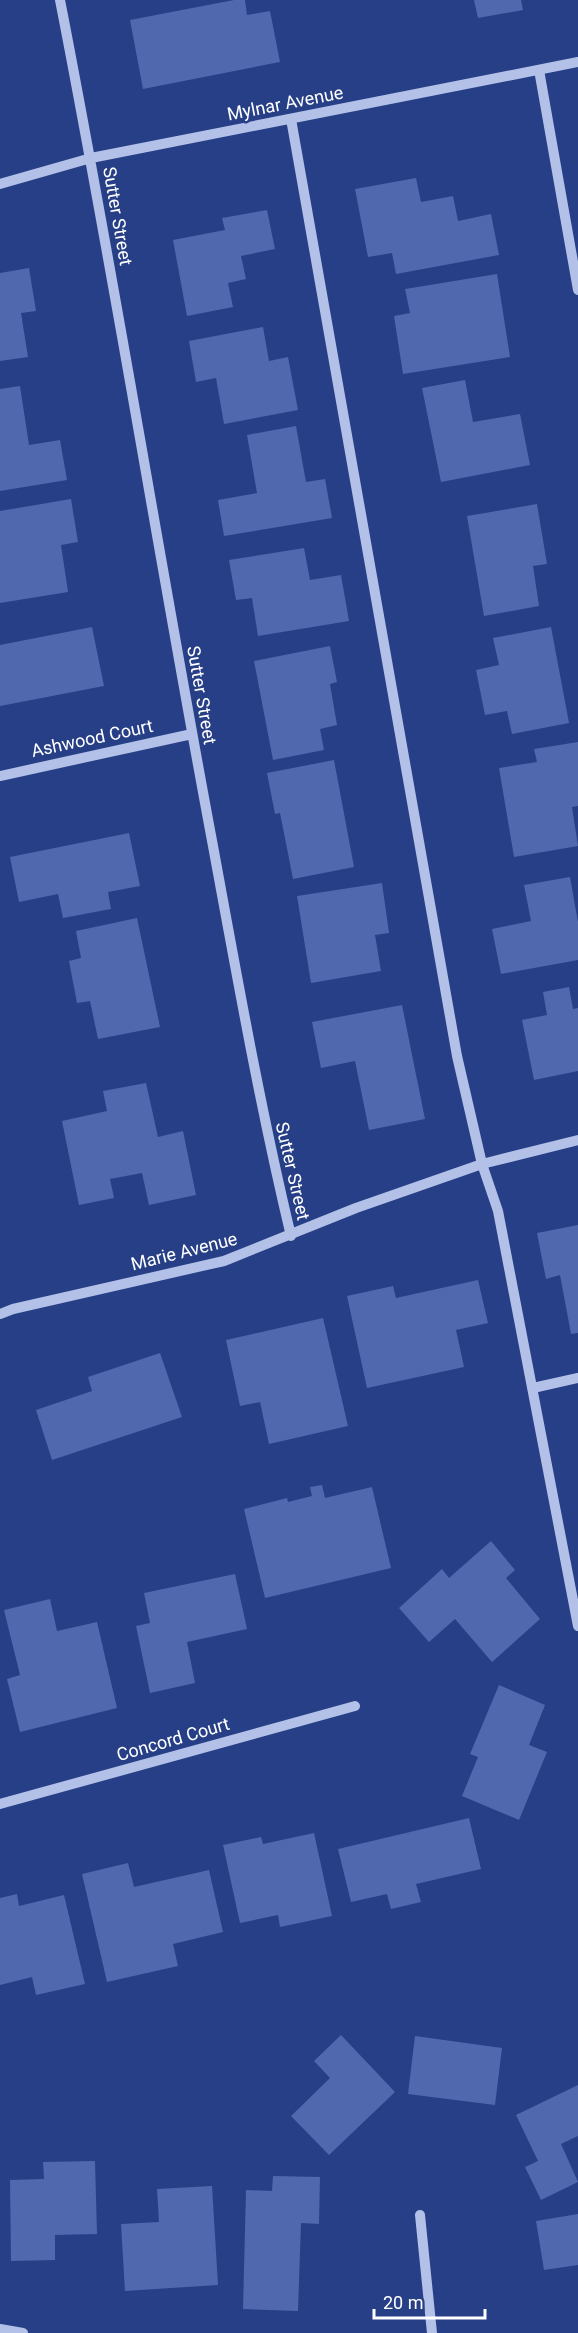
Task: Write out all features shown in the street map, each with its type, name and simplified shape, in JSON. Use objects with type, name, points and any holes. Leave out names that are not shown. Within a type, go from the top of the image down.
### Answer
[{"type":"street","name":"Sutter Street","points":[[60,0],[91,158],[192,734],[264,1123],[291,1236]]},
{"type":"street","name":"Mylnar Avenue","points":[[0,184],[91,158],[578,62]]},
{"type":"street","points":[[539,70],[578,290]]},
{"type":"street","points":[[291,119],[458,1056],[482,1164],[498,1210],[578,1626]]},
{"type":"street","name":"Ashwood Court","points":[[0,776],[192,734]]},
{"type":"street","name":"Marie Avenue","points":[[0,1314],[13,1309],[224,1261],[356,1208],[482,1164],[578,1140]]},
{"type":"street","points":[[533,1388],[578,1378]]},
{"type":"street","name":"Concord Court","points":[[0,1804],[356,1706]]},
{"type":"street","points":[[420,2215],[432,2333]]},
{"type":"street","points":[[4,2330],[23,2333]]},
{"type":"building","points":[[234,0],[245,0],[247,15],[270,11],[280,62],[143,89],[130,20]]},
{"type":"building","points":[[474,0],[521,0],[523,10],[478,18]]},
{"type":"building","points":[[416,178],[421,202],[453,196],[458,221],[491,214],[499,255],[396,274],[392,253],[368,257],[355,189]]},
{"type":"building","points":[[267,210],[275,249],[241,256],[246,279],[228,283],[233,307],[187,316],[173,240],[225,230],[222,218]]},
{"type":"building","points":[[29,268],[36,311],[21,313],[28,357],[0,361],[0,273]]},
{"type":"building","points":[[497,274],[510,357],[403,374],[394,316],[410,313],[405,289]]},
{"type":"building","points":[[263,327],[269,361],[288,357],[298,410],[224,424],[216,378],[196,382],[189,341]]},
{"type":"building","points":[[465,380],[473,422],[520,414],[530,465],[441,482],[422,388]]},
{"type":"building","points":[[20,386],[29,445],[60,440],[67,480],[0,491],[0,389]]},
{"type":"building","points":[[296,426],[306,482],[325,479],[332,518],[224,536],[218,500],[257,493],[247,435]]},
{"type":"building","points":[[71,499],[78,542],[61,545],[68,592],[0,603],[0,511]]},
{"type":"building","points":[[537,504],[547,564],[533,566],[539,606],[484,616],[467,516]]},
{"type":"building","points":[[304,548],[310,580],[341,575],[349,621],[258,636],[252,598],[236,600],[229,560]]},
{"type":"building","points":[[92,627],[104,686],[0,706],[0,645]]},
{"type":"building","points":[[551,627],[569,723],[512,734],[507,711],[485,715],[476,670],[499,665],[493,638]]},
{"type":"building","points":[[330,646],[337,682],[330,684],[337,725],[320,729],[324,750],[273,760],[254,661]]},
{"type":"building","points":[[578,742],[578,806],[572,807],[578,846],[514,857],[499,768],[537,762],[534,749]]},
{"type":"building","points":[[334,760],[354,867],[293,879],[280,813],[275,814],[267,773]]},
{"type":"building","points":[[129,833],[140,886],[108,892],[111,909],[63,918],[58,894],[19,902],[10,857]]},
{"type":"building","points":[[570,877],[578,922],[578,960],[501,974],[492,929],[531,921],[524,885]]},
{"type":"building","points":[[382,883],[389,933],[375,935],[381,971],[311,983],[297,896]]},
{"type":"building","points":[[137,918],[160,1027],[98,1039],[90,1001],[77,1003],[69,961],[81,958],[76,931]]},
{"type":"building","points":[[569,987],[573,1009],[578,1008],[578,1071],[534,1080],[522,1020],[547,1015],[543,992]]},
{"type":"building","points":[[402,1005],[425,1119],[369,1130],[355,1061],[321,1068],[312,1022]]},
{"type":"building","points":[[146,1083],[158,1137],[183,1131],[196,1195],[149,1205],[142,1173],[110,1179],[114,1198],[79,1205],[62,1121],[107,1111],[103,1091]]},
{"type":"building","points":[[578,1225],[578,1333],[571,1334],[560,1275],[546,1279],[537,1233]]},
{"type":"building","points":[[478,1280],[488,1323],[456,1330],[464,1367],[367,1388],[347,1296],[393,1286],[396,1298]]},
{"type":"building","points":[[323,1318],[348,1426],[269,1444],[260,1402],[240,1406],[226,1340]]},
{"type":"building","points":[[160,1353],[182,1417],[52,1460],[36,1410],[92,1391],[88,1377]]},
{"type":"building","points":[[322,1485],[325,1498],[372,1487],[391,1568],[265,1598],[244,1509],[287,1498],[288,1502],[312,1496],[310,1487]]},
{"type":"building","points":[[491,1541],[515,1570],[506,1578],[540,1619],[492,1662],[455,1619],[429,1642],[399,1608],[442,1569],[449,1578]]},
{"type":"building","points":[[235,1574],[247,1629],[187,1642],[195,1683],[150,1693],[136,1626],[150,1623],[144,1593]]},
{"type":"building","points":[[50,1599],[57,1631],[97,1622],[117,1708],[20,1732],[7,1679],[20,1675],[4,1610]]},
{"type":"building","points":[[499,1685],[545,1705],[529,1745],[547,1752],[519,1820],[462,1796],[478,1757],[470,1754]]},
{"type":"building","points":[[469,1818],[481,1869],[416,1884],[421,1902],[391,1909],[387,1894],[351,1902],[338,1849]]},
{"type":"building","points":[[314,1833],[332,1916],[280,1927],[278,1915],[240,1923],[223,1845],[261,1837],[263,1844]]},
{"type":"building","points":[[128,1863],[134,1887],[209,1870],[223,1932],[173,1944],[178,1966],[107,1982],[82,1874]]},
{"type":"building","points":[[17,1894],[19,1906],[64,1895],[85,1984],[36,1995],[32,1977],[0,1985],[0,1898]]},
{"type":"building","points":[[341,2035],[395,2092],[329,2155],[291,2116],[330,2078],[314,2061]]},
{"type":"building","points":[[415,2036],[502,2048],[495,2105],[408,2094]]},
{"type":"building","points":[[578,2085],[578,2136],[561,2144],[578,2182],[541,2200],[525,2167],[538,2161],[516,2115]]},
{"type":"building","points":[[95,2161],[97,2234],[55,2235],[55,2260],[11,2261],[10,2180],[44,2179],[43,2162]]},
{"type":"building","points":[[273,2176],[320,2177],[319,2224],[301,2223],[298,2311],[243,2309],[246,2190],[272,2191]]},
{"type":"building","points":[[212,2186],[218,2285],[125,2291],[121,2224],[159,2222],[157,2189]]},
{"type":"building","points":[[578,2214],[578,2265],[544,2270],[536,2221]]}]
